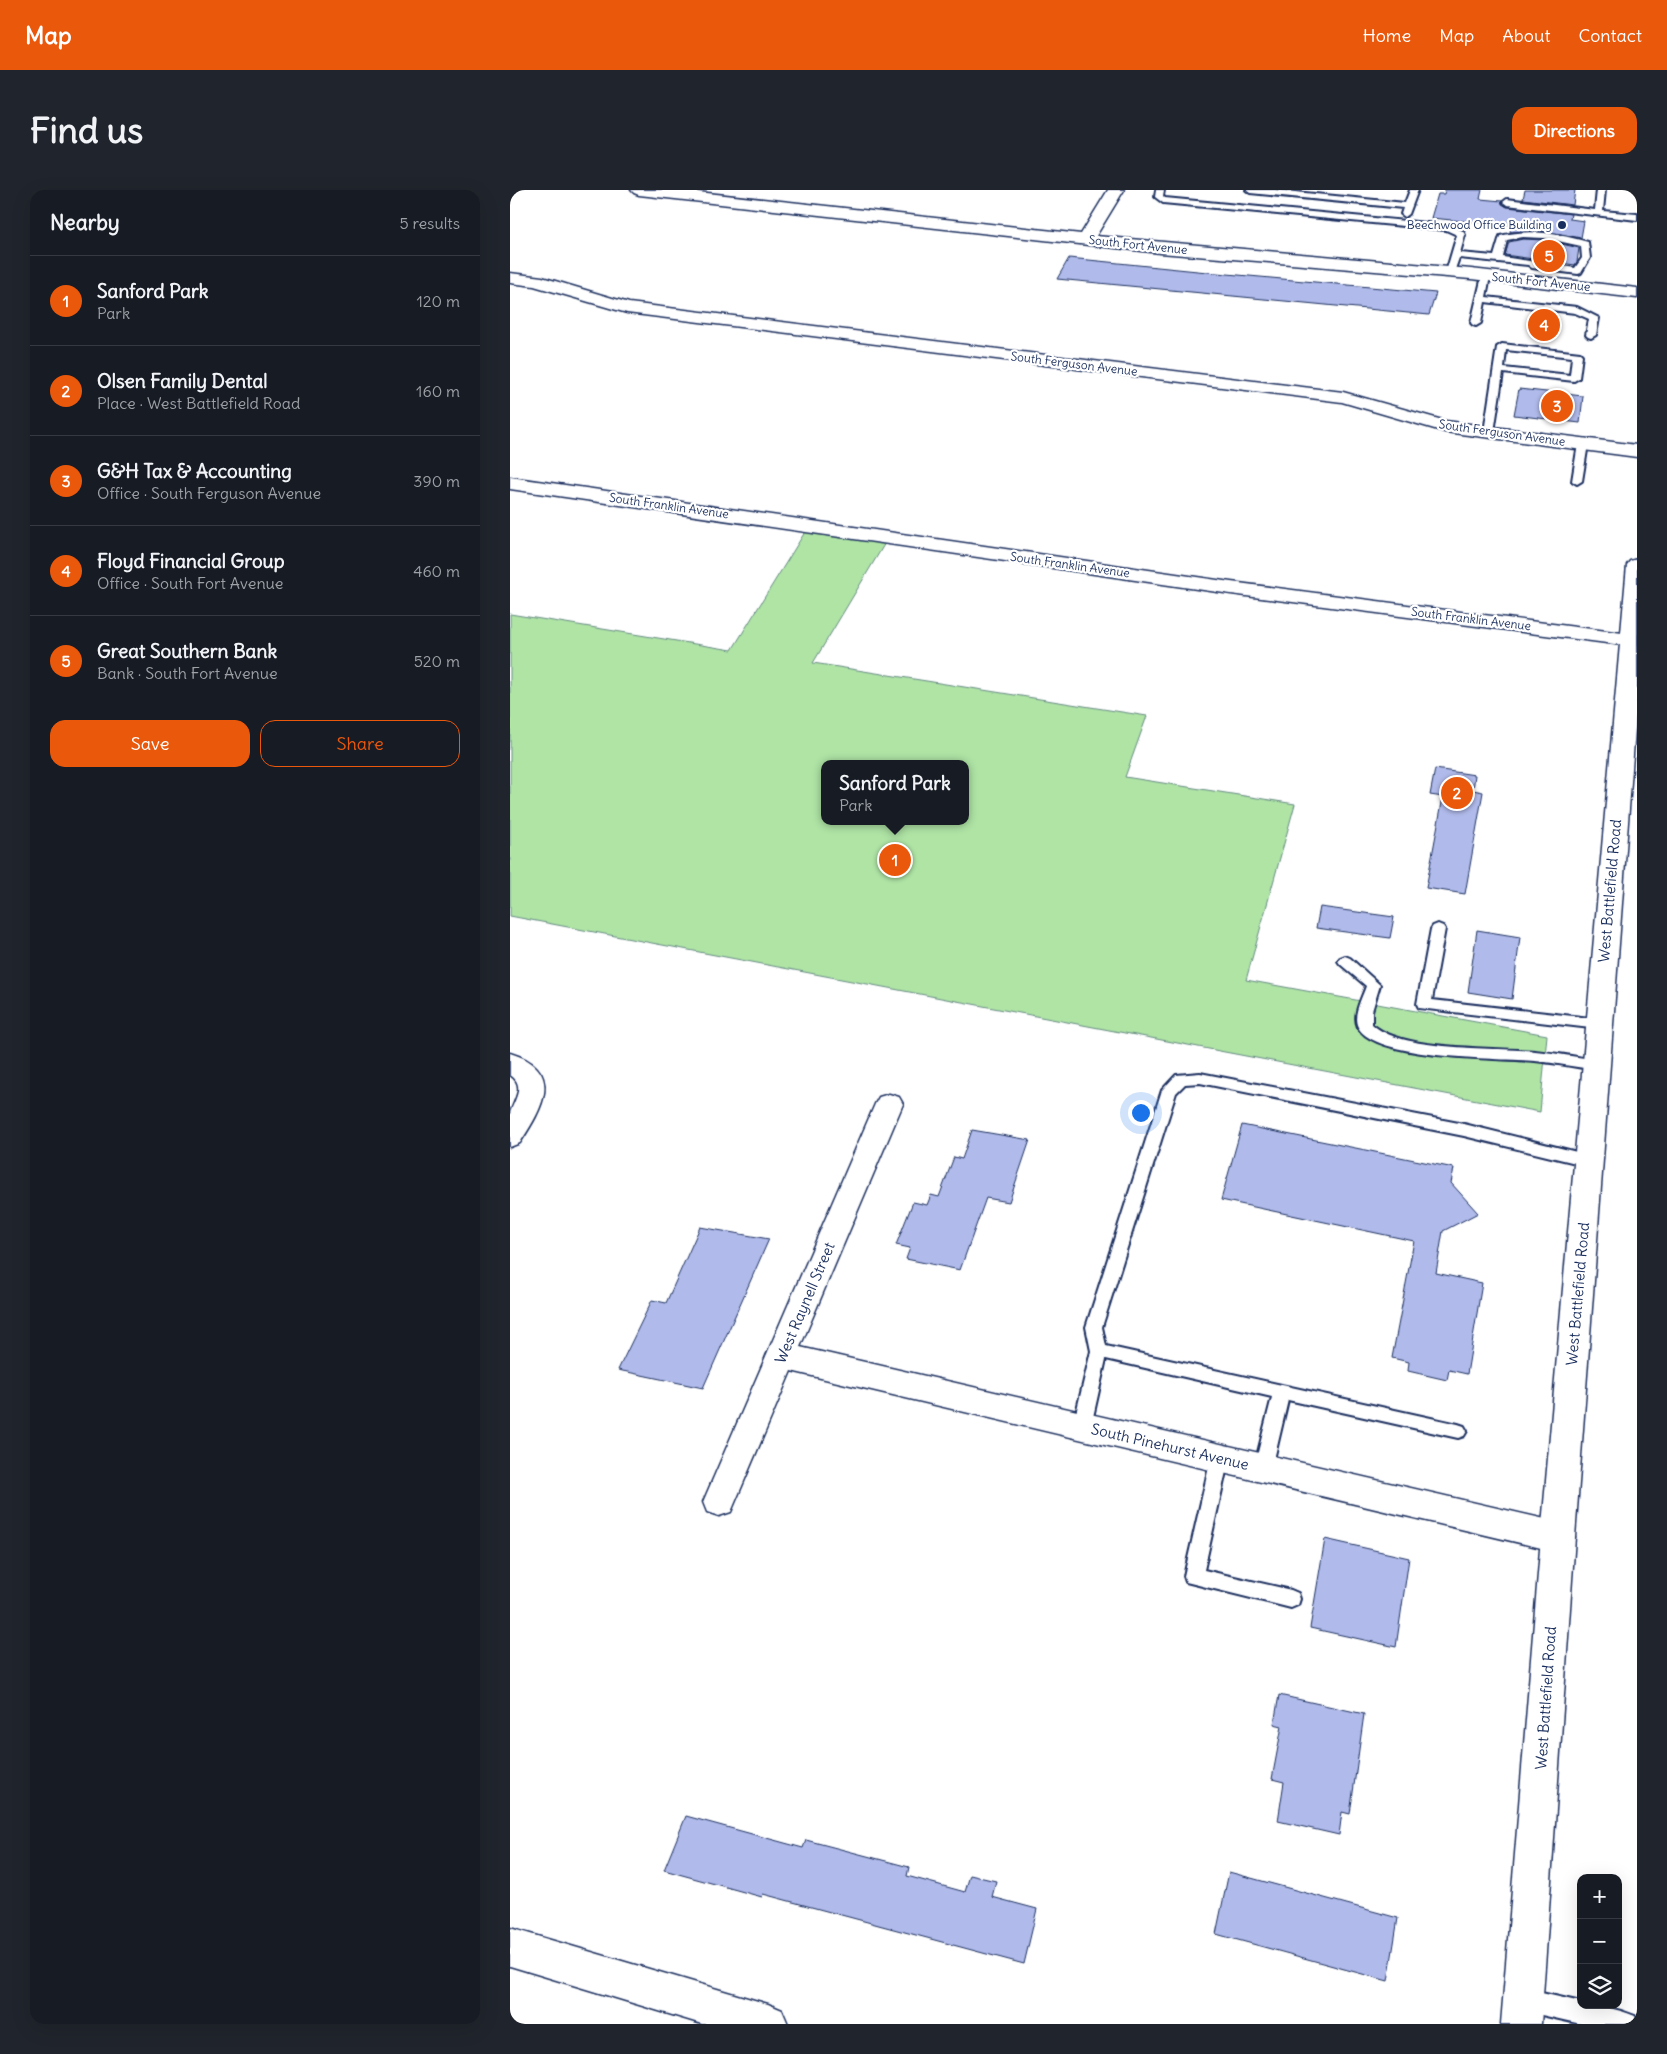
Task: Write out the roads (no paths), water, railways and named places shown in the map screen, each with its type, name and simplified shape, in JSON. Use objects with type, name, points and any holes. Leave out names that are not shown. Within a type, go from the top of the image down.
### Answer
[{"type":"street","name":"South Fort Avenue","points":[[639,190],[1086,240],[1450,272],[1637,293]]},
{"type":"street","points":[[1086,240],[1116,190]]},
{"type":"street","name":"South Ferguson Avenue","points":[[510,278],[536,281],[627,308],[1343,398],[1445,426],[1637,451]]},
{"type":"street","name":"South Franklin Avenue","points":[[510,483],[1230,588],[1630,640]]},
{"type":"street","name":"West Battlefield Road","points":[[1522,2012],[1558,1537],[1637,565]]},
{"type":"street","points":[[510,1136],[528,1108],[533,1092],[521,1070]]},
{"type":"street","name":"West Raynell Street","points":[[719,1502],[889,1104]]},
{"type":"street","name":"South Pinehurst Avenue","points":[[782,1356],[1558,1537]]},
{"type":"street","points":[[510,1947],[768,2024]]},
{"type":"lane","points":[[1160,190],[1159,197],[1163,200],[1441,226],[1461,235],[1450,272]]},
{"type":"lane","points":[[1250,190],[1408,206]]},
{"type":"lane","points":[[1362,202],[1365,190]]},
{"type":"lane","points":[[1402,223],[1414,190]]},
{"type":"lane","points":[[1599,212],[1601,190]]},
{"type":"lane","points":[[1506,202],[1637,217]]},
{"type":"lane","points":[[1455,255],[1498,259],[1578,271],[1586,258],[1586,244],[1559,236],[1516,234],[1503,238],[1498,259]]},
{"type":"lane","points":[[1476,323],[1486,276]]},
{"type":"lane","points":[[1481,299],[1577,310],[1594,318],[1591,336]]},
{"type":"lane","points":[[1489,432],[1502,347],[1577,356],[1574,378],[1499,370]]},
{"type":"lane","points":[[1577,481],[1583,444]]},
{"type":"lane","points":[[1438,929],[1424,1004],[1599,1024]]},
{"type":"lane","points":[[1345,961],[1372,985],[1363,1020],[1365,1027],[1370,1033],[1385,1040],[1438,1050],[1534,1056],[1596,1065]]},
{"type":"lane","points":[[1082,1426],[1099,1351],[1094,1327],[1169,1090],[1181,1078],[1200,1078],[1464,1130],[1588,1160]]},
{"type":"lane","points":[[1099,1351],[1458,1430]]},
{"type":"lane","points":[[1263,1468],[1282,1392]]},
{"type":"lane","points":[[1220,1458],[1193,1576],[1291,1599]]},
{"type":"lane","points":[[1522,2012],[1627,2024]]},
{"type":"place","name":"Beechwood Office Building","points":[[1562,225]]},
{"type":"place","name":"Great Southern Bank","points":[[1549,256]]},
{"type":"place","name":"Floyd Financial Group","points":[[1544,325]]},
{"type":"place","name":"G&H Tax & Accounting","points":[[1557,406]]},
{"type":"place","name":"Olsen Family Dental","points":[[1457,793]]},
{"type":"place","name":"Sanford Park","points":[[895,860]]}]
